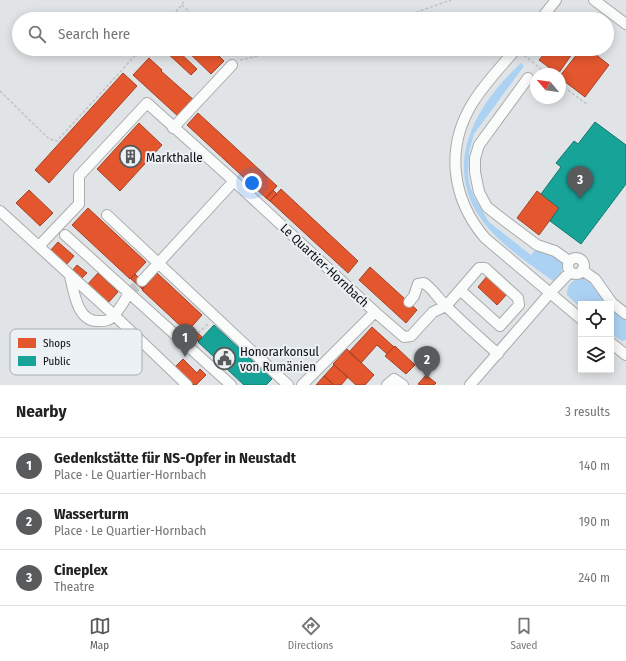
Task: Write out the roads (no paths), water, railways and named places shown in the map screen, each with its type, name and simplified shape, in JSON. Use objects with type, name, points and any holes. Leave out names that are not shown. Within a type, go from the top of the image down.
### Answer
[{"type":"street","points":[[547,12],[556,0]]},
{"type":"street","points":[[594,0],[610,12]]},
{"type":"street","points":[[614,15],[626,24]]},
{"type":"street","points":[[510,56],[480,93],[467,112],[459,133],[457,144],[456,178],[464,205],[478,229],[492,246],[578,316]]},
{"type":"street","points":[[173,128],[236,63]]},
{"type":"street","points":[[528,78],[479,144],[475,158],[475,172],[479,192],[487,207],[505,221],[537,245],[555,251],[569,261]]},
{"type":"street","name":"Le Quartier-Hornbach","points":[[39,246],[79,204],[79,176],[146,103],[234,181],[375,312],[302,385]]},
{"type":"street","points":[[142,281],[234,181]]},
{"type":"street","points":[[0,211],[129,329]]},
{"type":"street","points":[[107,215],[288,385]]},
{"type":"street","points":[[65,235],[231,385]]},
{"type":"street","points":[[569,261],[576,258],[583,263],[582,270],[576,274],[570,272]]},
{"type":"street","points":[[569,261],[568,265],[570,272]]},
{"type":"street","points":[[375,312],[404,337],[411,336],[433,312],[446,306],[479,268],[485,268],[490,272],[518,298],[519,305],[500,326],[460,290]]},
{"type":"street","points":[[582,270],[595,278],[612,303],[626,314]]},
{"type":"street","points":[[470,385],[550,292],[570,272]]},
{"type":"street","points":[[70,276],[78,306],[85,316],[94,321],[108,320],[114,315],[129,293]]},
{"type":"street","points":[[409,302],[414,296],[418,284],[424,283],[446,306],[498,354]]},
{"type":"street","points":[[142,342],[187,385]]},
{"type":"street","points":[[614,345],[626,355]]},
{"type":"street","points":[[386,385],[394,379],[402,385]]},
{"type":"tunnel","points":[[129,293],[142,281]]},
{"type":"place","name":"Markthalle","points":[[130,157]]},
{"type":"place","name":"Cineplex","points":[[580,199]]},
{"type":"place","name":"Gedenkstätte für NS-Opfer in Neustadt","points":[[185,357]]},
{"type":"place","name":"Honorarkonsul von Rumänien","points":[[224,358]]},
{"type":"place","name":"Wasserturm","points":[[427,379]]}]
